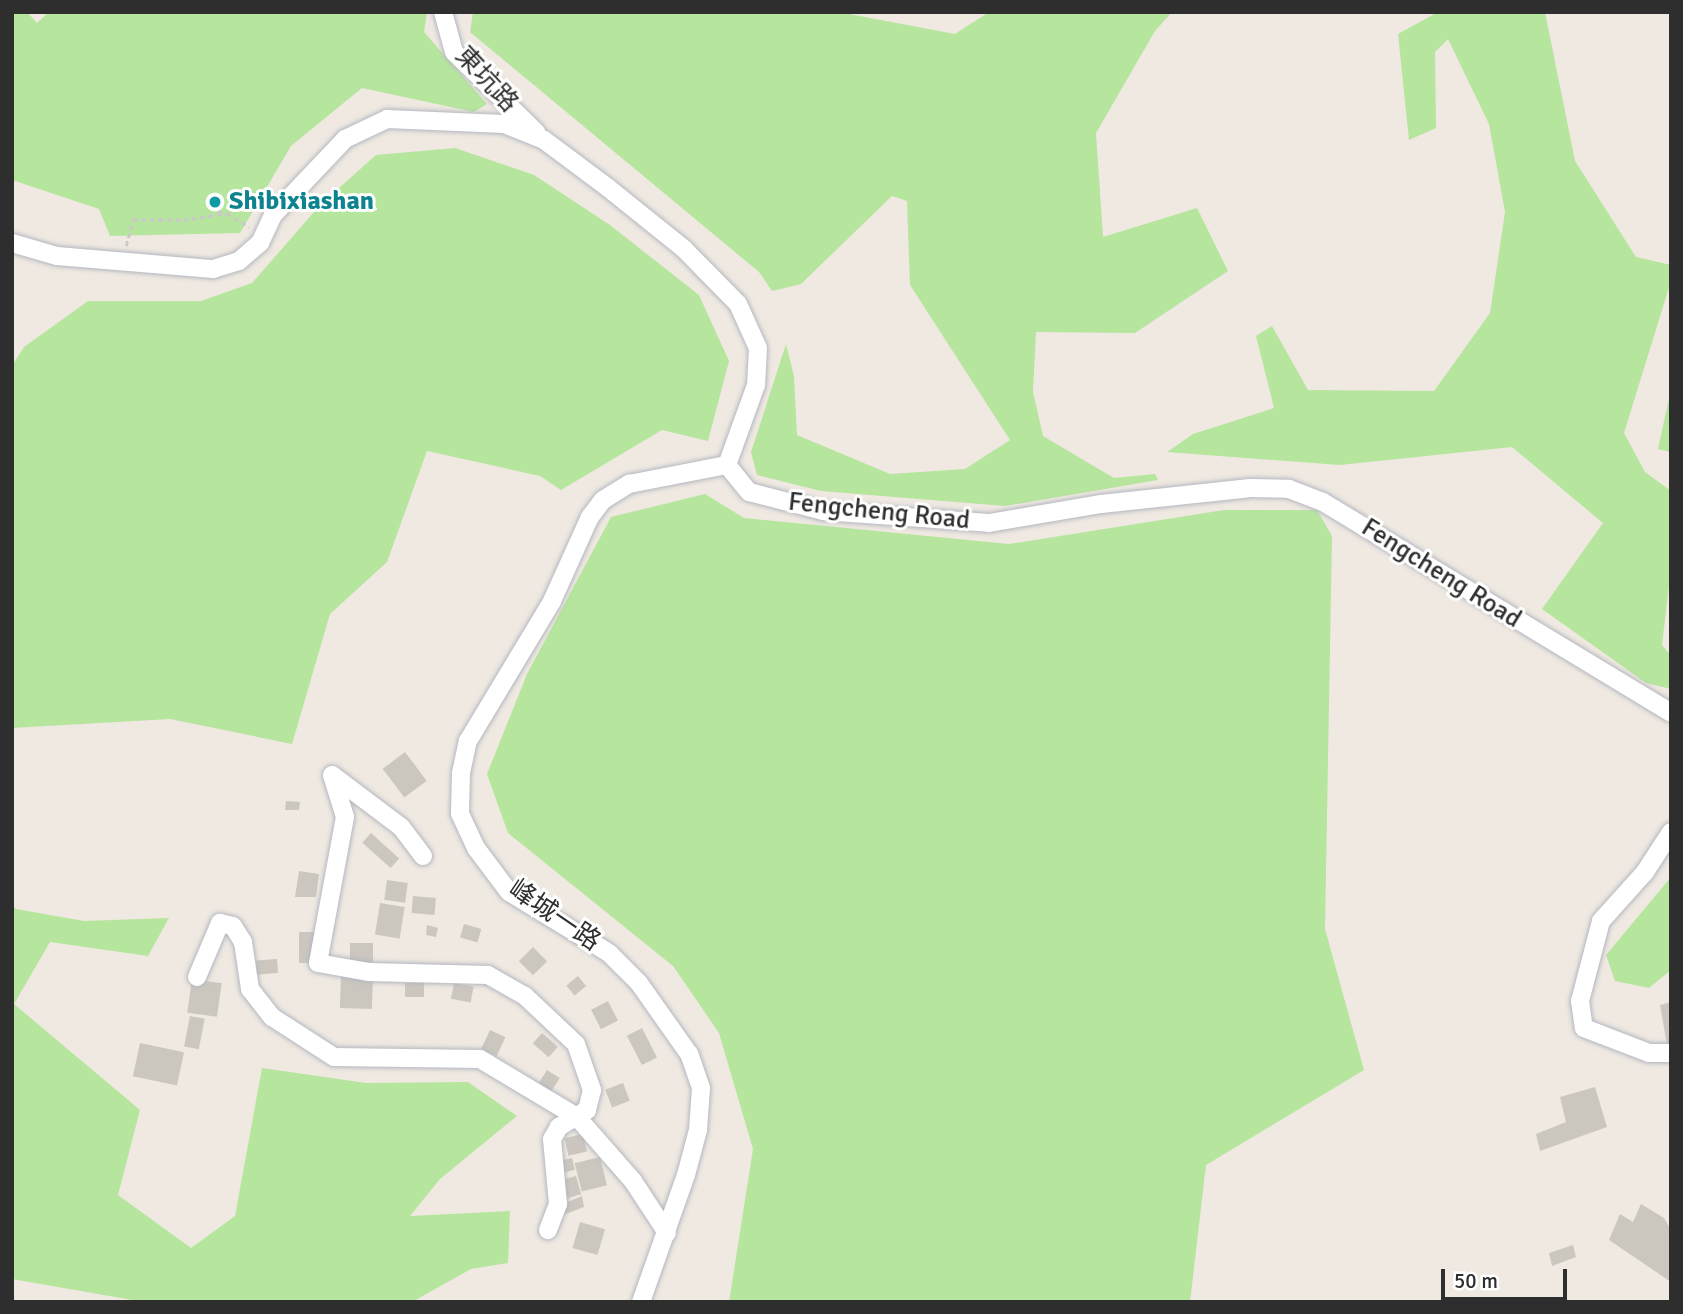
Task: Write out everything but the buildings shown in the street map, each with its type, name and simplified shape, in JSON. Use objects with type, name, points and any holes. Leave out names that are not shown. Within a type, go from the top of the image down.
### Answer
[{"type":"street","name":"東坑路","points":[[443,12],[454,52],[544,139]]},
{"type":"street","points":[[12,243],[57,256],[213,269],[239,261],[260,243],[274,215],[311,171],[345,139],[387,118],[504,124],[544,139],[684,249],[738,304],[758,348],[756,385],[727,465]]},
{"type":"street","name":"Fengcheng Road","points":[[727,465],[749,492],[782,503],[823,511],[989,523],[1114,502],[1250,488],[1289,489],[1323,502],[1671,713]]},
{"type":"street","name":"峰城一路","points":[[641,1302],[667,1233],[698,1130],[701,1088],[689,1054],[639,984],[608,953],[509,892],[476,848],[460,813],[461,773],[468,741],[552,601],[590,517],[603,500],[629,484],[727,465]]},
{"type":"street","points":[[423,856],[401,827],[332,775],[345,817],[318,963],[369,972],[488,975],[525,996],[576,1044],[585,1061],[592,1090],[587,1110],[559,1127],[552,1139],[558,1204],[548,1230]]},
{"type":"street","points":[[1671,832],[1645,872],[1601,921],[1580,1001],[1584,1028],[1649,1053],[1671,1053]]},
{"type":"street","points":[[197,977],[220,923],[233,926],[243,942],[250,989],[272,1017],[334,1057],[480,1059],[577,1117],[634,1181],[667,1233]]},
{"type":"path","points":[[215,203],[222,214]]},
{"type":"path","points":[[131,263],[127,230],[133,219],[183,220],[222,214],[238,218],[260,243]]},
{"type":"green space","points":[[12,12],[27,12],[37,23],[49,12],[427,12],[424,32],[487,104],[474,112],[362,88],[291,146],[240,233],[110,236],[99,209],[12,180]]},
{"type":"green space","points":[[473,12],[838,12],[955,34],[989,12],[1172,12],[1155,31],[1096,133],[1103,237],[1197,208],[1228,271],[1135,333],[1036,332],[1033,392],[1043,436],[1114,478],[1155,474],[1158,480],[1005,506],[821,491],[757,475],[751,452],[786,344],[794,376],[797,435],[890,474],[965,469],[1010,440],[910,285],[907,201],[892,196],[801,284],[772,291],[759,272],[470,32]]},
{"type":"green space","points":[[1438,12],[1545,12],[1575,161],[1636,257],[1671,265],[1671,281],[1624,433],[1645,472],[1671,491],[1671,568],[1662,645],[1671,656],[1671,689],[1646,683],[1542,609],[1603,523],[1512,447],[1340,465],[1167,452],[1193,434],[1274,408],[1256,336],[1272,326],[1308,390],[1434,391],[1490,313],[1505,212],[1489,124],[1448,39],[1435,52],[1436,128],[1409,140],[1398,34]]},
{"type":"green space","points":[[455,148],[534,175],[610,225],[699,295],[729,361],[708,441],[662,430],[561,490],[540,476],[427,451],[387,562],[330,614],[292,744],[170,719],[12,728],[12,366],[24,347],[88,301],[201,301],[252,283],[321,204],[376,155]]},
{"type":"green space","points":[[1671,389],[1671,452],[1658,449]]},
{"type":"green space","points":[[705,494],[744,518],[1009,544],[1224,510],[1317,510],[1332,536],[1325,929],[1364,1070],[1206,1165],[1190,1302],[729,1302],[753,1149],[719,1033],[673,966],[508,833],[487,774],[527,674],[611,517]]},
{"type":"green space","points":[[1671,877],[1671,970],[1649,988],[1615,981],[1606,955]]},
{"type":"green space","points":[[12,905],[16,909],[84,921],[169,918],[148,956],[50,942],[14,1004],[140,1110],[118,1195],[191,1248],[235,1216],[262,1068],[366,1083],[468,1082],[517,1116],[440,1179],[410,1216],[510,1211],[508,1263],[471,1269],[412,1302],[144,1302],[12,1279]]},
{"type":"place","name":"Shibixiashan","points":[[215,202]]}]
